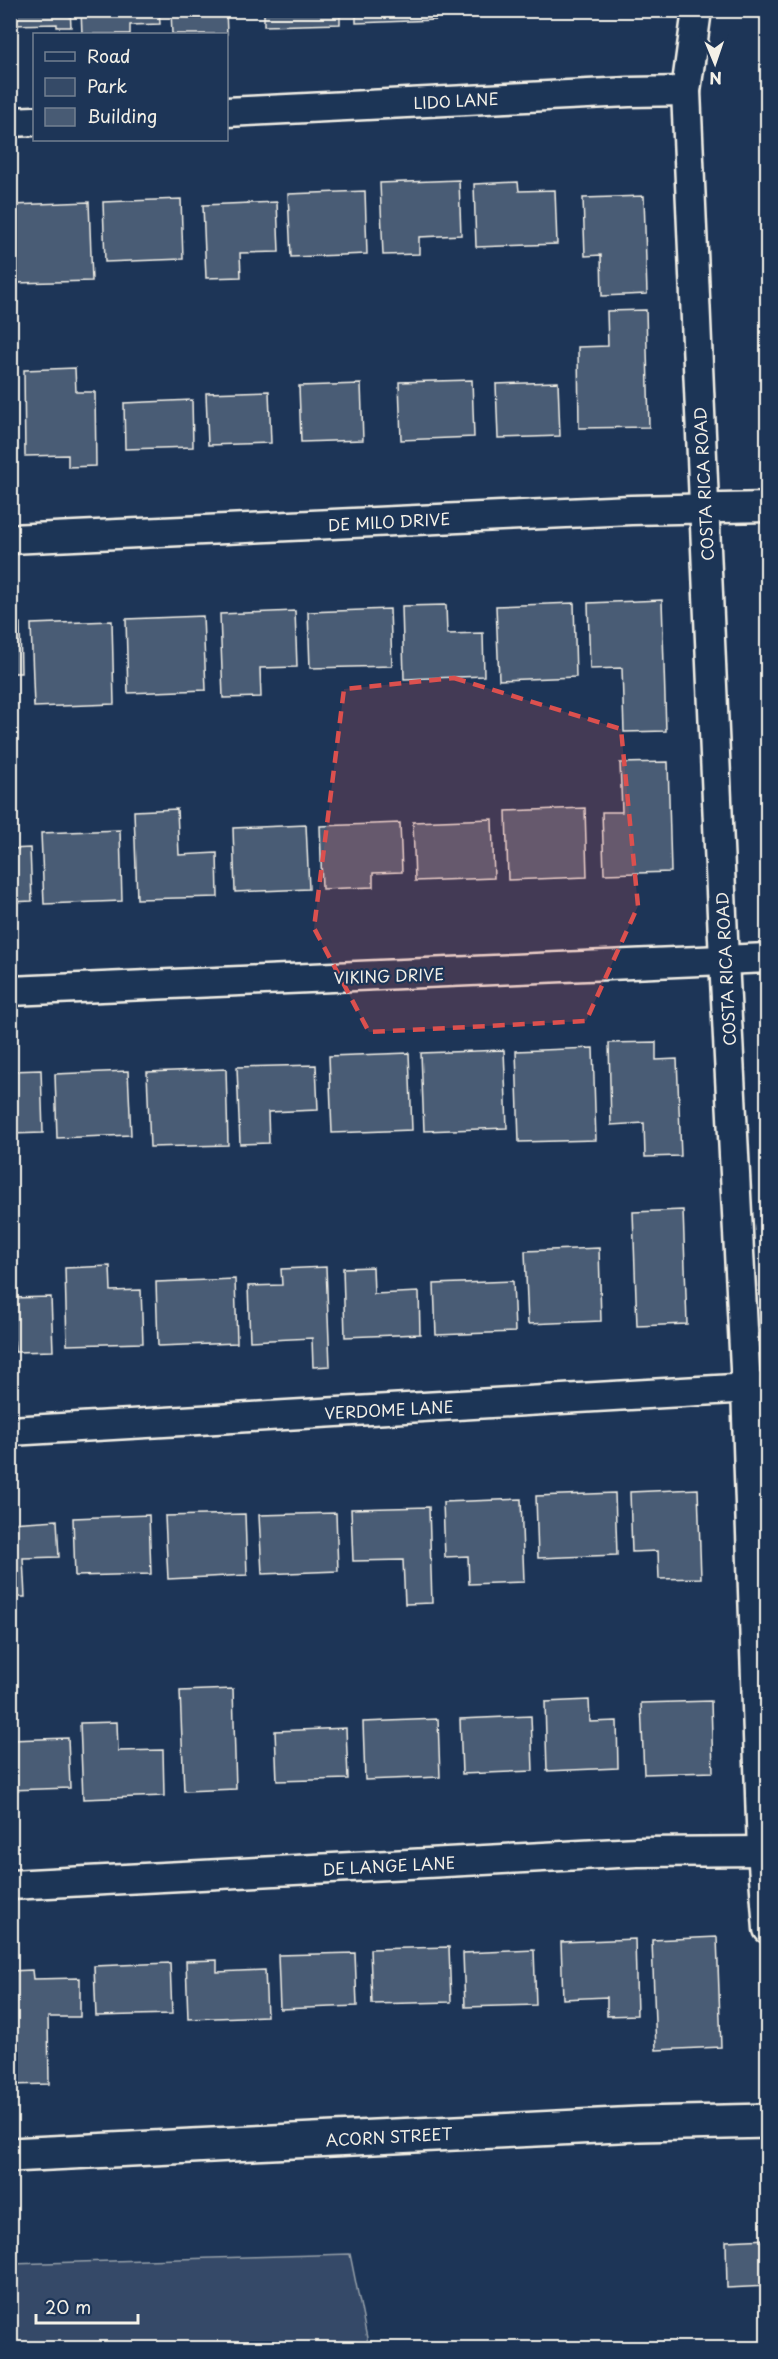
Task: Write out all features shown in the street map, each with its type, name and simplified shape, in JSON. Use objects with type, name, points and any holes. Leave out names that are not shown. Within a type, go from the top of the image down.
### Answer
[{"type":"street","name":"COSTA RICA ROAD","points":[[697,10],[686,91],[724,960],[757,1388],[768,1929]]},
{"type":"street","name":"LIDO LANE","points":[[228,111],[618,92],[686,91]]},
{"type":"street","points":[[10,122],[33,121]]},
{"type":"street","name":"DE MILO DRIVE","points":[[10,539],[631,510],[768,507]]},
{"type":"street","name":"VIKING DRIVE","points":[[10,991],[768,958]]},
{"type":"street","name":"VERDOME LANE","points":[[10,1431],[757,1388]]},
{"type":"street","name":"DE LANGE LANE","points":[[10,1886],[638,1852],[765,1851]]},
{"type":"street","name":"ACORN STREET","points":[[10,2155],[639,2124],[768,2121]]},
{"type":"highlighted area","points":[[454,678],[621,729],[638,906],[586,1021],[369,1032],[314,928],[344,689]]},
{"type":"green space","points":[[350,2254],[369,2348],[11,2348],[11,2264]]},
{"type":"building","points":[[10,10],[70,10],[71,27],[57,27],[57,24],[11,25]]},
{"type":"building","points":[[81,10],[159,10],[160,24],[130,25],[130,33],[82,33]]},
{"type":"building","points":[[171,10],[226,10],[227,33],[172,33]]},
{"type":"building","points":[[264,10],[340,10],[340,24],[264,26]]},
{"type":"building","points":[[356,10],[436,10],[436,20],[356,23]]},
{"type":"building","points":[[449,10],[538,10],[538,14],[449,17]]},
{"type":"building","points":[[459,180],[461,235],[419,237],[419,254],[383,255],[380,183]]},
{"type":"building","points":[[518,182],[519,191],[555,190],[557,244],[476,247],[474,184]]},
{"type":"building","points":[[365,191],[367,254],[291,257],[288,194]]},
{"type":"building","points":[[644,196],[647,294],[602,296],[601,255],[585,256],[583,198]]},
{"type":"building","points":[[181,199],[183,259],[105,262],[103,202]]},
{"type":"building","points":[[89,202],[92,281],[15,283],[13,205]]},
{"type":"building","points":[[277,202],[279,252],[240,253],[241,277],[206,278],[203,205]]},
{"type":"building","points":[[646,310],[649,427],[579,428],[578,347],[608,346],[607,311]]},
{"type":"building","points":[[75,368],[76,392],[95,392],[96,466],[68,467],[68,455],[25,456],[24,370]]},
{"type":"building","points":[[472,380],[474,437],[401,440],[399,382]]},
{"type":"building","points":[[558,382],[560,436],[498,438],[496,384]]},
{"type":"building","points":[[361,384],[363,440],[301,442],[299,386]]},
{"type":"building","points":[[269,391],[271,443],[208,445],[206,393]]},
{"type":"building","points":[[192,400],[193,447],[125,449],[124,403]]},
{"type":"building","points":[[662,600],[666,731],[624,732],[622,668],[590,669],[588,603]]},
{"type":"building","points":[[574,603],[576,677],[499,680],[496,606]]},
{"type":"building","points":[[446,605],[447,634],[483,633],[484,676],[404,679],[402,606]]},
{"type":"building","points":[[390,609],[392,666],[310,668],[308,612]]},
{"type":"building","points":[[295,611],[297,667],[260,668],[261,697],[223,698],[220,614]]},
{"type":"building","points":[[203,616],[206,690],[128,693],[126,619]]},
{"type":"building","points":[[112,621],[114,704],[34,707],[31,624]]},
{"type":"building","points":[[20,623],[21,673],[10,673],[10,624]]},
{"type":"building","points":[[668,762],[671,872],[604,874],[602,812],[622,812],[620,763]]},
{"type":"building","points":[[585,808],[587,877],[508,880],[506,811]]},
{"type":"building","points":[[177,809],[179,855],[217,853],[218,897],[137,899],[134,811]]},
{"type":"building","points":[[492,819],[494,878],[415,881],[413,822]]},
{"type":"building","points":[[400,823],[402,872],[373,873],[373,887],[322,889],[320,826]]},
{"type":"building","points":[[306,825],[309,889],[235,892],[233,828]]},
{"type":"building","points":[[120,830],[122,901],[44,904],[41,833]]},
{"type":"building","points":[[30,848],[32,901],[10,902],[10,849]]},
{"type":"building","points":[[656,1042],[656,1060],[677,1059],[681,1156],[645,1157],[644,1123],[611,1125],[609,1043]]},
{"type":"building","points":[[593,1048],[596,1140],[519,1142],[516,1051]]},
{"type":"building","points":[[504,1050],[507,1128],[424,1131],[421,1053]]},
{"type":"building","points":[[409,1053],[412,1130],[332,1133],[329,1056]]},
{"type":"building","points":[[316,1065],[318,1110],[268,1112],[269,1143],[240,1144],[237,1067]]},
{"type":"building","points":[[226,1069],[228,1145],[150,1147],[147,1072]]},
{"type":"building","points":[[41,1070],[43,1133],[10,1134],[10,1071]]},
{"type":"building","points":[[128,1071],[131,1135],[57,1138],[55,1074]]},
{"type":"building","points":[[683,1210],[687,1324],[637,1326],[633,1212]]},
{"type":"building","points":[[599,1248],[601,1321],[528,1324],[525,1251]]},
{"type":"building","points":[[110,1266],[111,1291],[141,1290],[143,1343],[67,1345],[65,1268]]},
{"type":"building","points":[[326,1267],[330,1366],[313,1367],[312,1338],[250,1341],[248,1286],[282,1285],[281,1269]]},
{"type":"building","points":[[373,1267],[374,1294],[419,1292],[420,1334],[345,1337],[343,1268]]},
{"type":"building","points":[[235,1279],[237,1343],[158,1346],[156,1282]]},
{"type":"building","points":[[513,1281],[515,1332],[436,1335],[434,1284]]},
{"type":"building","points":[[51,1297],[53,1351],[15,1352],[14,1341],[10,1341],[10,1298]]},
{"type":"building","points":[[698,1489],[701,1578],[659,1579],[658,1551],[632,1552],[630,1492]]},
{"type":"building","points":[[615,1493],[617,1555],[538,1558],[536,1496]]},
{"type":"building","points":[[521,1499],[524,1582],[469,1584],[468,1556],[445,1557],[443,1502]]},
{"type":"building","points":[[429,1507],[432,1603],[405,1604],[403,1560],[353,1561],[351,1509]]},
{"type":"building","points":[[336,1513],[338,1571],[262,1574],[259,1515]]},
{"type":"building","points":[[245,1514],[247,1575],[168,1579],[165,1516]]},
{"type":"building","points":[[149,1515],[151,1574],[75,1576],[73,1518]]},
{"type":"building","points":[[57,1520],[59,1557],[23,1558],[25,1597],[10,1597],[10,1523]]},
{"type":"building","points":[[233,1689],[236,1789],[184,1791],[180,1691]]},
{"type":"building","points":[[589,1700],[590,1722],[617,1721],[618,1768],[547,1771],[545,1702]]},
{"type":"building","points":[[711,1701],[713,1772],[644,1774],[641,1703]]},
{"type":"building","points":[[531,1716],[533,1771],[462,1774],[460,1719]]},
{"type":"building","points":[[438,1719],[440,1777],[365,1780],[363,1722]]},
{"type":"building","points":[[117,1722],[118,1751],[163,1750],[164,1796],[83,1799],[80,1723]]},
{"type":"building","points":[[346,1728],[348,1779],[277,1781],[275,1731]]},
{"type":"building","points":[[68,1738],[70,1788],[10,1790],[10,1740]]},
{"type":"building","points":[[717,1937],[721,2047],[656,2050],[652,1940]]},
{"type":"building","points":[[635,1939],[637,2015],[607,2016],[607,1997],[563,1999],[561,1942]]},
{"type":"building","points":[[449,1947],[451,2002],[372,2004],[370,1949]]},
{"type":"building","points":[[534,1950],[536,2005],[465,2007],[463,1953]]},
{"type":"building","points":[[355,1953],[357,2006],[280,2009],[278,1955]]},
{"type":"building","points":[[217,1960],[217,1972],[265,1970],[267,2016],[188,2019],[186,1961]]},
{"type":"building","points":[[170,1963],[172,2014],[96,2016],[94,1966]]},
{"type":"building","points":[[32,1970],[33,1979],[80,1978],[80,2017],[48,2017],[49,2084],[10,2085],[10,1971]]},
{"type":"building","points":[[768,2239],[768,2286],[727,2288],[726,2241]]}]
